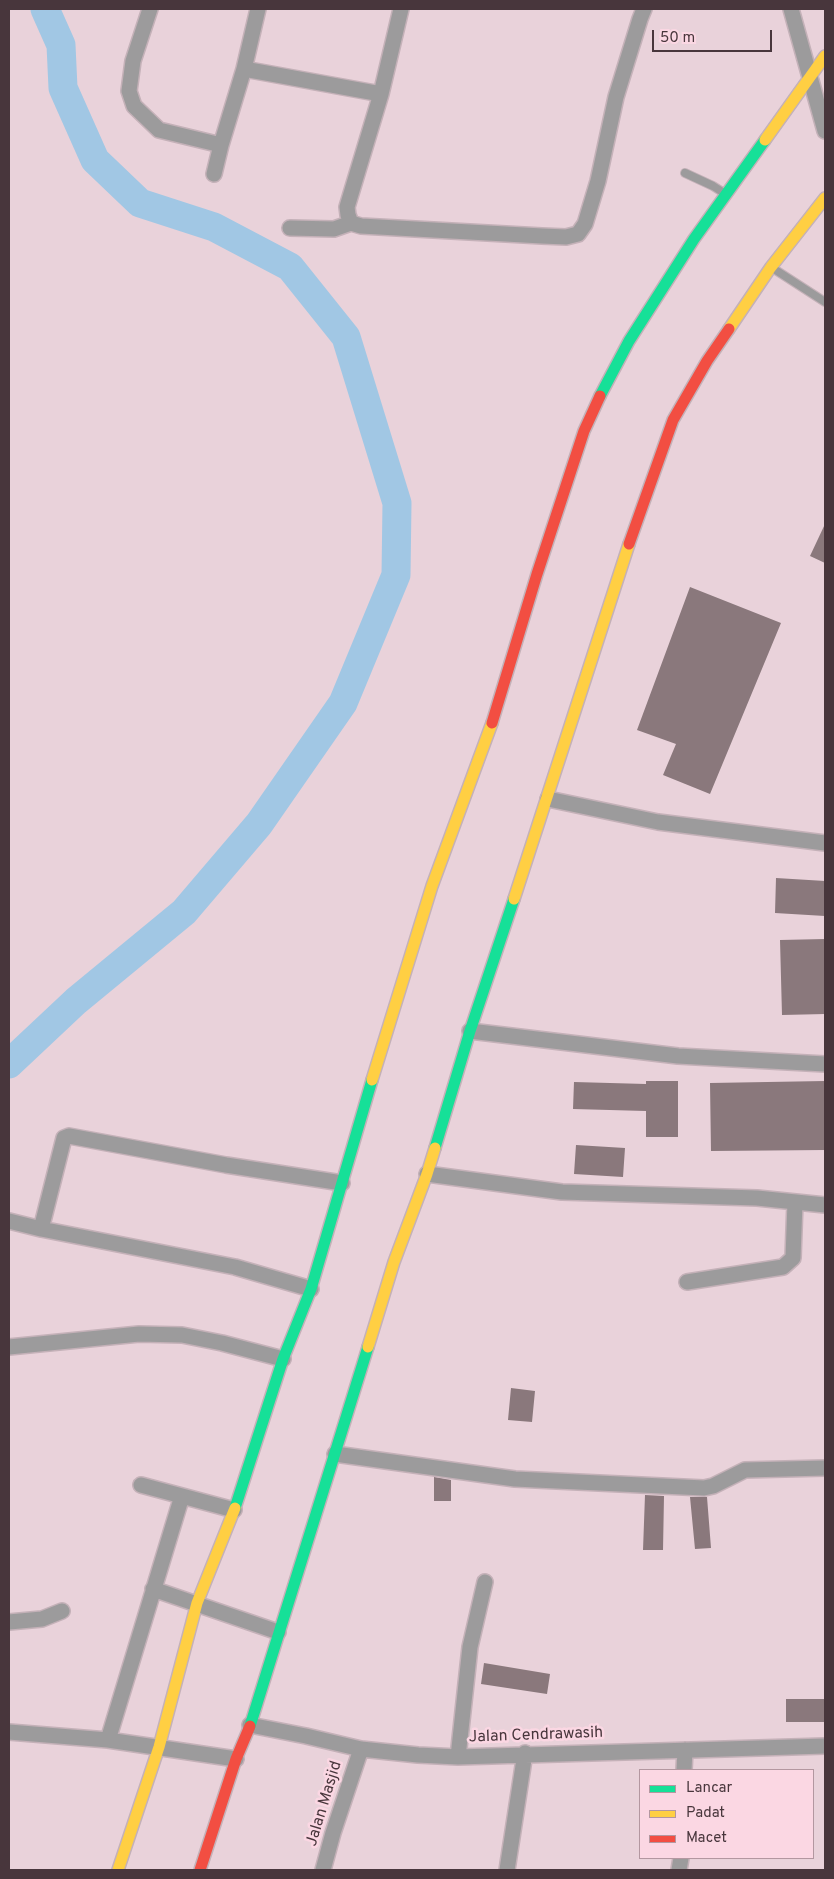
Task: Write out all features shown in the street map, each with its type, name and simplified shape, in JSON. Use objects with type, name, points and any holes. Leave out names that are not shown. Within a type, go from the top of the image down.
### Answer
[{"type":"main road","points":[[118,1870],[159,1748],[197,1603],[234,1510],[283,1358],[311,1289],[385,1033],[432,886],[498,707],[537,574],[584,431],[604,387],[629,341],[694,239],[825,56]]},
{"type":"main road","points":[[200,1870],[236,1759],[250,1725],[394,1262],[427,1174],[470,1031],[548,799],[640,510],[673,420],[707,361],[771,267],[825,198]]},
{"type":"street","points":[[150,9],[133,61],[129,91],[134,106],[159,130],[221,145]]},
{"type":"street","points":[[214,174],[244,69],[258,9]]},
{"type":"street","points":[[352,223],[347,207],[382,94],[400,9]]},
{"type":"street","points":[[290,228],[334,229],[352,223],[361,226],[542,236],[566,237],[578,234],[585,224],[598,181],[616,97],[644,9]]},
{"type":"street","points":[[791,9],[825,131]]},
{"type":"street","points":[[244,69],[382,94]]},
{"type":"street","points":[[548,799],[658,822],[825,843]]},
{"type":"street","points":[[470,1031],[678,1056],[825,1064]]},
{"type":"street","points":[[41,1229],[66,1136],[226,1165],[342,1183]]},
{"type":"street","points":[[427,1174],[562,1192],[757,1198],[825,1205]]},
{"type":"street","points":[[687,1282],[783,1267],[793,1258],[795,1202]]},
{"type":"street","points":[[9,1221],[236,1268],[311,1289]]},
{"type":"street","points":[[9,1347],[139,1334],[174,1335],[222,1343],[283,1358]]},
{"type":"street","points":[[335,1454],[515,1479],[704,1488],[713,1486],[745,1470],[825,1468]]},
{"type":"street","points":[[141,1485],[234,1510]]},
{"type":"street","points":[[108,1740],[182,1496]]},
{"type":"street","points":[[458,1756],[469,1656],[485,1582]]},
{"type":"street","points":[[153,1589],[278,1632]]},
{"type":"street","points":[[9,1622],[42,1618],[62,1611]]},
{"type":"street","name":"Jalan Cendrawasih","points":[[250,1725],[361,1749],[418,1756],[825,1746]]},
{"type":"street","points":[[9,1732],[108,1740],[236,1759]]},
{"type":"street","name":"Jalan Masjid","points":[[328,1869],[333,1833],[361,1749]]},
{"type":"street","points":[[684,1769],[685,1750]]},
{"type":"street","points":[[507,1870],[525,1753]]},
{"type":"lane","points":[[685,173],[726,194]]},
{"type":"lane","points":[[771,267],[825,302]]},
{"type":"building","points":[[825,524],[825,563],[810,556]]},
{"type":"building","points":[[690,587],[781,623],[710,794],[663,775],[676,744],[637,730]]},
{"type":"building","points":[[776,878],[825,881],[825,916],[775,913]]},
{"type":"building","points":[[825,939],[825,1014],[782,1015],[780,940]]},
{"type":"building","points":[[646,1081],[678,1081],[678,1137],[646,1137],[646,1111],[573,1109],[574,1082],[646,1084]]},
{"type":"building","points":[[825,1081],[825,1150],[711,1151],[710,1083]]},
{"type":"building","points":[[576,1145],[625,1148],[623,1177],[574,1174]]},
{"type":"building","points":[[511,1388],[535,1391],[532,1422],[508,1420]]},
{"type":"building","points":[[434,1477],[451,1480],[451,1501],[434,1501]]},
{"type":"building","points":[[645,1495],[664,1496],[663,1550],[643,1550]]},
{"type":"building","points":[[690,1497],[707,1497],[711,1548],[695,1549]]},
{"type":"building","points":[[484,1663],[550,1674],[547,1694],[481,1684]]},
{"type":"building","points":[[786,1699],[825,1699],[825,1722],[786,1722]]},
{"type":"waterway","points":[[9,1064],[76,1001],[184,912],[259,824],[343,703],[396,575],[397,503],[346,337],[290,267],[214,227],[140,203],[95,160],[63,88],[61,45],[45,9]]},
{"type":"traffic: fast","points":[[600,396],[629,341],[694,239],[765,140]]},
{"type":"traffic: fast","points":[[435,1148],[470,1031],[514,899]]},
{"type":"traffic: fast","points":[[235,1508],[283,1359],[311,1289],[372,1080]]},
{"type":"traffic: fast","points":[[250,1726],[368,1347]]},
{"type":"traffic: slow","points":[[765,140],[825,56]]},
{"type":"traffic: slow","points":[[729,329],[771,267],[825,198]]},
{"type":"traffic: slow","points":[[514,899],[629,544]]},
{"type":"traffic: slow","points":[[372,1080],[432,886],[492,723]]},
{"type":"traffic: slow","points":[[368,1347],[394,1262],[435,1148]]},
{"type":"traffic: slow","points":[[118,1870],[159,1747],[197,1603],[235,1508]]},
{"type":"traffic: jam","points":[[629,544],[673,420],[707,361],[729,329]]},
{"type":"traffic: jam","points":[[492,723],[537,574],[584,431],[600,396]]},
{"type":"traffic: jam","points":[[200,1870],[236,1759],[250,1726]]}]
